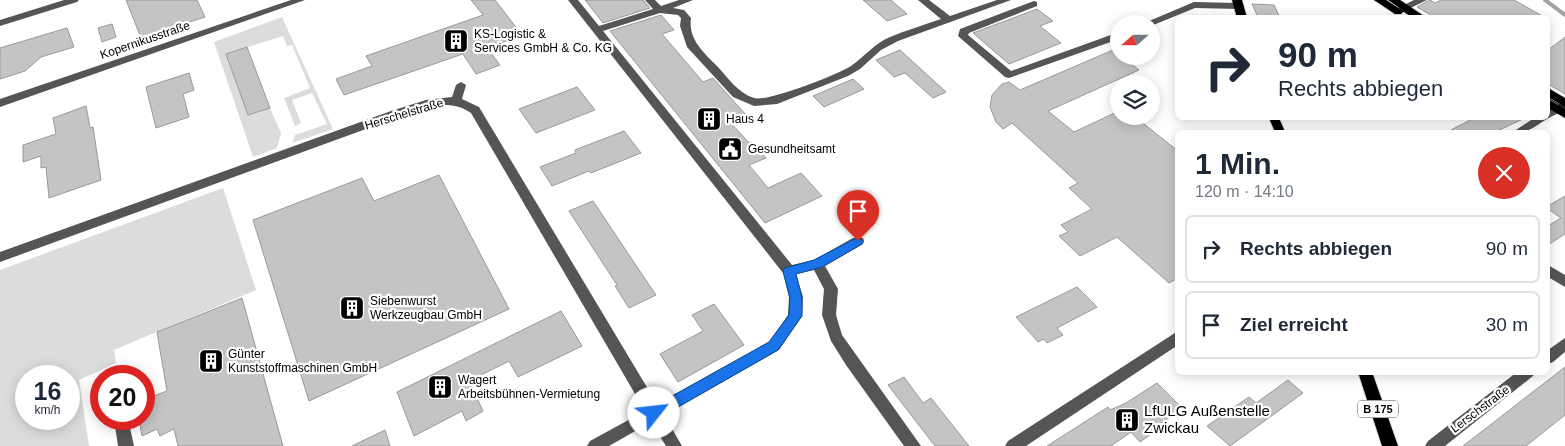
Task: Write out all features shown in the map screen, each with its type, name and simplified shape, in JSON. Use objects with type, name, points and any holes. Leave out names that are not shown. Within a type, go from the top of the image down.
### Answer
[{"type":"main road","points":[[1379,0],[1404,12]]},
{"type":"main road","points":[[1393,0],[1404,12]]},
{"type":"main road","points":[[1550,95],[1558,108]]},
{"type":"main road","name":"B 175","points":[[1366,375],[1390,446]]},
{"type":"street","points":[[0,22],[74,0]]},
{"type":"street","name":"Kopernikusstraße","points":[[0,103],[299,0]]},
{"type":"street","points":[[573,0],[789,271],[796,298],[795,316],[774,346],[595,446]]},
{"type":"street","points":[[650,0],[659,10],[681,12],[686,18],[685,26],[691,45],[737,94],[754,102],[773,101],[844,74],[856,67],[877,48],[894,39],[1006,0]]},
{"type":"street","points":[[597,30],[688,0]]},
{"type":"street","points":[[924,0],[948,20]]},
{"type":"street","points":[[1404,12],[1422,0]]},
{"type":"street","points":[[1160,19],[1194,5],[1238,3]]},
{"type":"street","points":[[1034,4],[964,31],[963,36],[1008,75],[1110,39]]},
{"type":"street","points":[[456,100],[461,85]]},
{"type":"street","name":"Herschelstraße","points":[[0,257],[395,114],[429,104],[456,100],[468,104],[475,110],[674,446]]},
{"type":"street","points":[[1522,130],[1539,120]]},
{"type":"street","points":[[789,271],[817,264],[858,241]]},
{"type":"street","points":[[817,264],[830,289],[828,315],[836,337],[851,361],[913,446]]},
{"type":"street","points":[[1550,271],[1565,282]]},
{"type":"street","points":[[1013,446],[1175,339]]},
{"type":"street","points":[[1550,356],[1565,344]]},
{"type":"street","name":"Lerschstraße","points":[[1433,446],[1524,375]]},
{"type":"street","points":[[123,430],[126,446]]},
{"type":"shaded area","points":[[282,17],[333,129],[292,143],[295,135],[327,124],[312,93],[292,100],[301,123],[295,126],[284,98],[310,88],[292,45],[287,46],[283,36],[226,54],[248,115],[270,108],[281,133],[277,148],[253,157],[214,42]]},
{"type":"shaded area","points":[[223,188],[256,290],[114,350],[116,363],[112,365],[90,365],[90,375],[80,380],[80,365],[15,365],[15,430],[80,430],[80,387],[89,446],[0,446],[0,270]]},
{"type":"building","points":[[126,0],[197,0],[205,17],[141,38]]},
{"type":"building","name":"KS-Logistic & Services GmbH & Co. KG","points":[[471,0],[495,0],[522,35],[487,48],[500,65],[476,74],[463,54],[344,95],[336,79],[372,66],[366,56],[483,15]]},
{"type":"building","points":[[585,0],[643,0],[650,8],[603,23]]},
{"type":"building","points":[[863,0],[891,0],[907,14],[887,21]]},
{"type":"building","points":[[1430,0],[1435,3],[1441,0],[1514,0],[1541,15],[1431,15],[1417,7]]},
{"type":"building","points":[[1252,4],[1274,5],[1279,15],[1257,15]]},
{"type":"building","points":[[1037,9],[1053,21],[1040,26],[1061,43],[1009,64],[973,33]]},
{"type":"building","name":"Haus 4","points":[[661,15],[674,30],[662,34],[703,82],[713,78],[746,115],[730,122],[766,158],[749,165],[768,188],[801,173],[822,196],[765,223],[610,31]]},
{"type":"building","points":[[112,24],[116,37],[102,42],[98,28]]},
{"type":"building","points":[[67,28],[74,47],[41,57],[25,71],[0,79],[0,48]]},
{"type":"building","points":[[1565,37],[1565,94],[1550,85],[1550,48]]},
{"type":"building","points":[[247,47],[270,108],[248,115],[226,54]]},
{"type":"building","points":[[900,50],[946,92],[933,98],[905,73],[894,77],[876,60]]},
{"type":"building","points":[[1110,51],[1110,65],[1132,65],[1139,70],[1128,75],[1110,75],[1110,83],[1048,111],[1074,132],[1110,115],[1110,125],[1145,125],[1175,149],[1175,280],[1169,283],[1117,237],[1080,256],[1059,236],[1068,232],[1061,225],[1092,209],[1069,188],[1078,183],[1012,123],[1003,129],[996,122],[990,107],[992,95],[1002,84],[1009,82],[1020,90]]},
{"type":"building","points":[[189,73],[194,90],[183,94],[189,117],[156,128],[146,87]]},
{"type":"building","points":[[853,79],[864,89],[824,107],[813,96]]},
{"type":"building","points":[[577,87],[595,110],[536,133],[519,109]]},
{"type":"building","points":[[86,106],[90,128],[93,127],[101,180],[49,198],[46,167],[41,168],[41,156],[23,162],[23,145],[56,134],[53,118]]},
{"type":"building","points":[[1470,120],[1521,120],[1499,130],[1451,130]]},
{"type":"building","points":[[624,131],[641,153],[552,186],[540,167],[576,153],[575,150]]},
{"type":"building","name":"Siebenwurst Werkzeugbau GmbH","points":[[439,175],[509,309],[309,401],[253,220],[362,178],[374,201]]},
{"type":"building","points":[[1565,196],[1565,234],[1550,244],[1550,225],[1561,218],[1550,210],[1550,205]]},
{"type":"building","points":[[593,201],[656,295],[629,308],[615,286],[617,285],[569,211]]},
{"type":"building","points":[[1077,287],[1097,307],[1057,328],[1063,335],[1047,343],[1044,339],[1038,342],[1016,317]]},
{"type":"building","name":"Günter Kunststoffmaschinen GmbH","points":[[242,298],[283,446],[178,446],[174,429],[160,436],[157,429],[155,430],[155,396],[167,391],[157,332]]},
{"type":"building","points":[[714,304],[744,345],[678,382],[660,354],[703,331],[692,315]]},
{"type":"building","name":"Wagert Arbeitsbühnen-Vermietung","points":[[561,311],[582,346],[518,377],[509,361],[469,381],[483,411],[466,421],[462,411],[414,436],[397,392]]},
{"type":"building","points":[[1565,367],[1565,415],[1526,446],[1463,446]]},
{"type":"building","points":[[904,377],[923,403],[931,398],[969,446],[935,446],[888,385]]},
{"type":"building","points":[[1288,380],[1303,393],[1230,446],[1207,426],[1249,397],[1256,403]]},
{"type":"building","name":"LfULG Außenstelle Zwickau","points":[[1157,383],[1183,409],[1151,429],[1154,432],[1140,442],[1131,432],[1111,446],[1047,446],[1108,407],[1110,410],[1126,403]]},
{"type":"building","name":"Günter Kunststoffmaschinen GmbH","points":[[141,430],[155,430],[142,436]]},
{"type":"building","points":[[385,430],[390,446],[352,446]]},
{"type":"waterway","points":[[1545,0],[1565,15]]},
{"type":"tram line","points":[[1385,0],[1409,15]]},
{"type":"tram line","points":[[1550,99],[1565,108]]},
{"type":"place","name":"KS-Logistic & Services GmbH & Co. KG","points":[[456,41]]},
{"type":"place","name":"Haus 4","points":[[709,119]]},
{"type":"place","name":"Gesundheitsamt","points":[[730,149]]},
{"type":"place","name":"Siebenwurst Werkzeugbau GmbH","points":[[352,308]]},
{"type":"place","name":"Günter Kunststoffmaschinen GmbH","points":[[211,361]]},
{"type":"place","name":"Wagert Arbeitsbühnen-Vermietung","points":[[440,387]]},
{"type":"place","name":"LfULG Außenstelle Zwickau","points":[[1127,420]]},
{"type":"route","points":[[654,413],[774,346],[795,316],[796,298],[789,271],[817,264],[858,241]]}]
